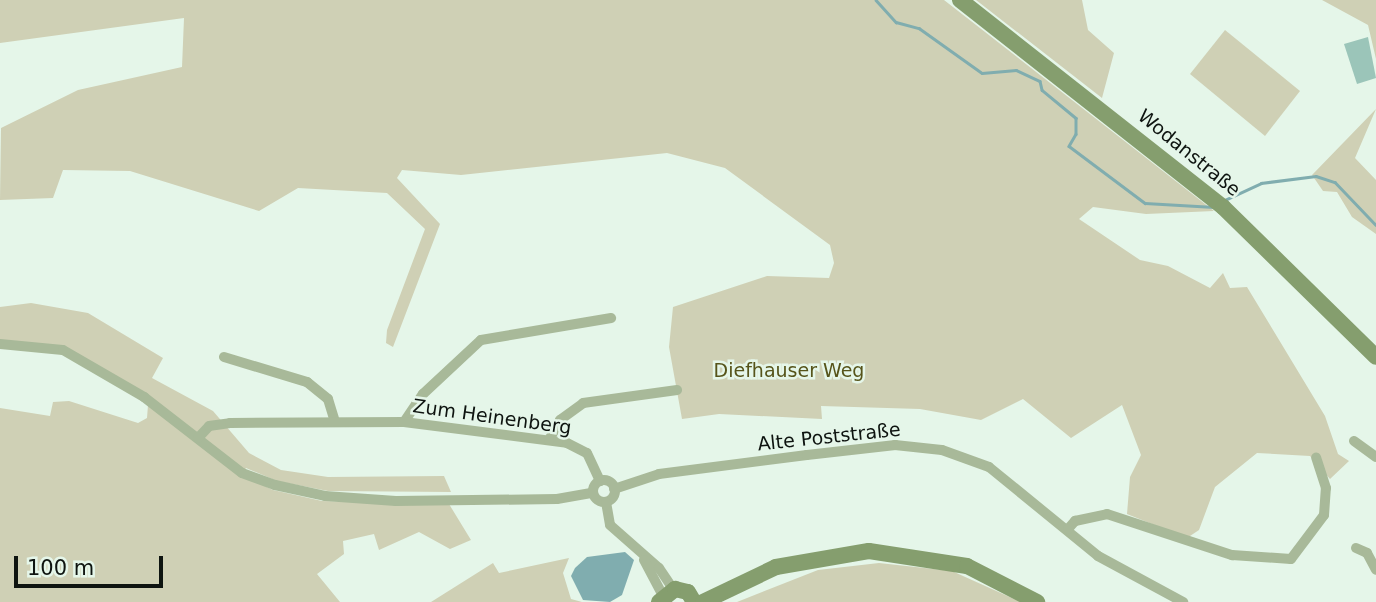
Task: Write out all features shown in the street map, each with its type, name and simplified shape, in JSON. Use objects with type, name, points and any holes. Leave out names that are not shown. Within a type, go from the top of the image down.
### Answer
[{"type":"main road","name":"Wodanstraße","points":[[960,0],[1218,203],[1376,357]]},
{"type":"main road","points":[[675,596],[727,587],[821,555],[902,552],[967,566],[1037,602]]},
{"type":"main road","points":[[703,602],[727,587]]},
{"type":"street","points":[[404,422],[424,394],[481,340],[611,318]]},
{"type":"street","points":[[0,344],[64,350],[144,397],[242,473],[325,496],[396,501],[558,499],[592,493],[607,502]]},
{"type":"street","points":[[224,357],[307,382],[328,399],[334,419]]},
{"type":"street","points":[[549,440],[560,420],[589,401],[677,390]]},
{"type":"street","name":"Zum Heinenberg","points":[[198,438],[215,424],[334,419],[404,422],[549,440],[582,450],[600,481]]},
{"type":"street","points":[[1354,441],[1376,457]]},
{"type":"street","name":"Alte Poststraße","points":[[614,489],[659,474],[907,445],[989,467],[1116,567],[1183,602]]},
{"type":"street","points":[[1068,529],[1075,521],[1107,514],[1232,555],[1291,559],[1324,515],[1326,488],[1316,458]]},
{"type":"street","points":[[592,493],[600,481],[614,489],[607,502],[610,525],[643,557],[675,596]]},
{"type":"street","points":[[1356,548],[1367,553],[1376,570]]},
{"type":"green space","name":"Diefhauser Weg","points":[[0,0],[944,0],[1214,211],[1146,214],[1093,207],[1079,219],[1140,260],[1168,266],[1210,288],[1223,273],[1230,288],[1247,287],[1325,416],[1338,454],[1349,461],[1330,479],[1310,456],[1257,453],[1215,487],[1199,530],[1187,538],[1127,514],[1130,477],[1141,455],[1122,405],[1071,438],[1023,399],[981,420],[920,409],[821,406],[822,419],[719,414],[682,419],[669,347],[673,307],[767,276],[829,278],[834,263],[830,245],[725,168],[667,153],[461,175],[402,170],[397,178],[440,224],[393,347],[386,343],[387,330],[425,229],[387,193],[298,188],[259,211],[130,171],[63,170],[53,198],[0,200],[1,128],[78,90],[182,67],[184,18],[0,43]]},
{"type":"green space","points":[[976,0],[1082,0],[1088,30],[1114,53],[1102,98]]},
{"type":"green space","points":[[1322,0],[1376,0],[1376,59],[1368,25]]},
{"type":"green space","points":[[1225,30],[1300,91],[1265,136],[1190,74]]},
{"type":"green space","points":[[1376,109],[1355,158],[1376,180],[1376,234],[1352,217],[1337,192],[1323,191],[1312,175]]},
{"type":"green space","points":[[31,303],[88,313],[163,358],[152,378],[213,411],[249,453],[281,470],[328,477],[444,476],[451,492],[328,491],[277,481],[246,468],[242,475],[273,490],[322,501],[449,504],[471,540],[450,549],[419,532],[379,550],[374,534],[343,541],[344,554],[317,574],[340,602],[0,602],[0,408],[50,416],[53,402],[69,401],[138,423],[147,418],[148,405],[142,392],[65,347],[0,341],[0,307]]},
{"type":"green space","points":[[569,558],[563,573],[571,599],[582,602],[431,602],[493,563],[499,573]]},
{"type":"green space","points":[[879,563],[952,571],[1021,602],[737,602],[818,570]]},
{"type":"water","points":[[625,552],[634,560],[622,595],[610,602],[583,600],[571,576],[575,568],[587,557]]},
{"type":"building","points":[[1368,37],[1376,78],[1357,84],[1344,44]]},
{"type":"waterway","points":[[876,0],[896,22],[919,28],[982,73],[1016,70],[1040,81],[1042,90],[1076,118],[1076,134],[1069,146],[1145,203],[1214,207]]},
{"type":"waterway","points":[[1225,200],[1261,183],[1316,176],[1335,182],[1376,225]]}]
